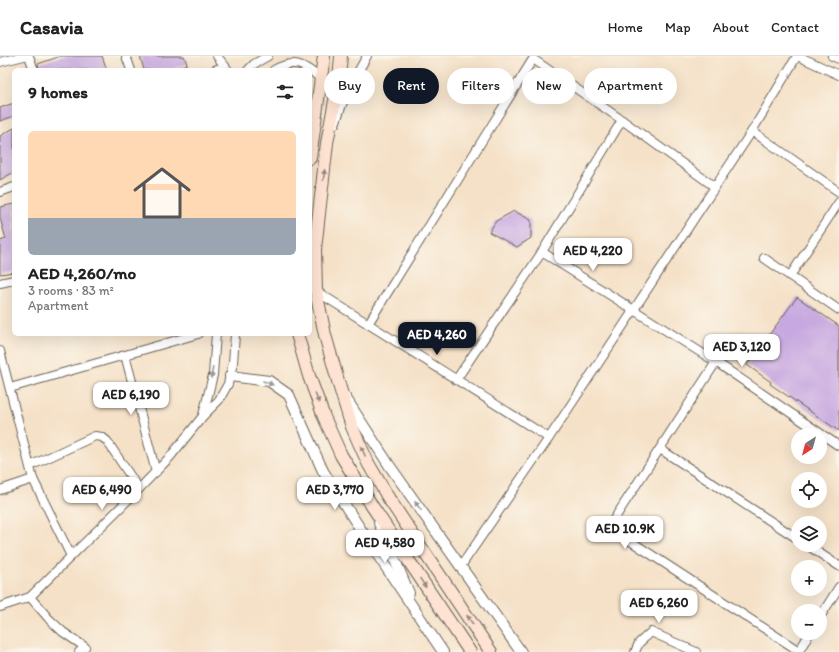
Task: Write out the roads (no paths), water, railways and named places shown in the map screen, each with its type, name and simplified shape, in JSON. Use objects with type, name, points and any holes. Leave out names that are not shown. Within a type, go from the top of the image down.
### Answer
[{"type":"main road","points":[[312,145],[324,56]]},
{"type":"main road","points":[[341,56],[339,79],[327,143],[315,249],[316,291],[325,335],[352,427],[368,463],[388,499],[492,652]]},
{"type":"main road","points":[[298,336],[309,376],[324,417],[341,455],[372,506],[470,652]]},
{"type":"street","points":[[0,62],[24,56]]},
{"type":"street","points":[[30,56],[33,68]]},
{"type":"street","points":[[126,56],[129,68]]},
{"type":"street","points":[[217,56],[227,68]]},
{"type":"street","points":[[250,68],[268,56]]},
{"type":"street","points":[[327,143],[347,91],[366,56]]},
{"type":"street","points":[[461,566],[549,438],[634,310],[752,131],[798,56],[839,74]]},
{"type":"street","points":[[832,56],[839,59]]},
{"type":"street","points":[[368,324],[534,58],[715,187]]},
{"type":"street","points":[[278,68],[286,64],[297,64],[308,68]]},
{"type":"street","points":[[312,71],[322,79]]},
{"type":"street","points":[[456,380],[542,252],[622,120]]},
{"type":"street","points":[[752,131],[839,192]]},
{"type":"street","points":[[0,192],[12,188]]},
{"type":"street","points":[[790,276],[839,202]]},
{"type":"street","points":[[542,252],[716,362],[839,446]]},
{"type":"street","points":[[764,258],[839,310]]},
{"type":"street","points":[[0,283],[12,280]]},
{"type":"street","points":[[316,291],[549,438]]},
{"type":"street","points":[[10,388],[191,336]]},
{"type":"street","points":[[203,416],[213,375],[216,336]]},
{"type":"street","points":[[0,607],[30,597],[170,457],[203,416],[219,400],[228,384],[233,363],[235,336]]},
{"type":"street","points":[[0,351],[33,479],[71,556]]},
{"type":"street","points":[[126,355],[156,472]]},
{"type":"street","points":[[716,362],[609,527],[799,651],[806,640]]},
{"type":"street","points":[[230,376],[268,381],[289,395],[323,471],[358,527],[443,652]]},
{"type":"street","points":[[340,388],[389,465],[521,652]]},
{"type":"street","points":[[30,466],[95,436],[102,437],[107,440],[139,489]]},
{"type":"street","points":[[660,449],[791,534]]},
{"type":"street","points":[[0,490],[33,479]]},
{"type":"street","points":[[372,506],[418,614]]},
{"type":"street","points":[[818,552],[839,566]]},
{"type":"street","points":[[827,606],[839,587]]},
{"type":"street","points":[[30,597],[50,620],[82,649],[93,652]]},
{"type":"street","points":[[635,652],[639,643],[651,632],[696,652]]}]
